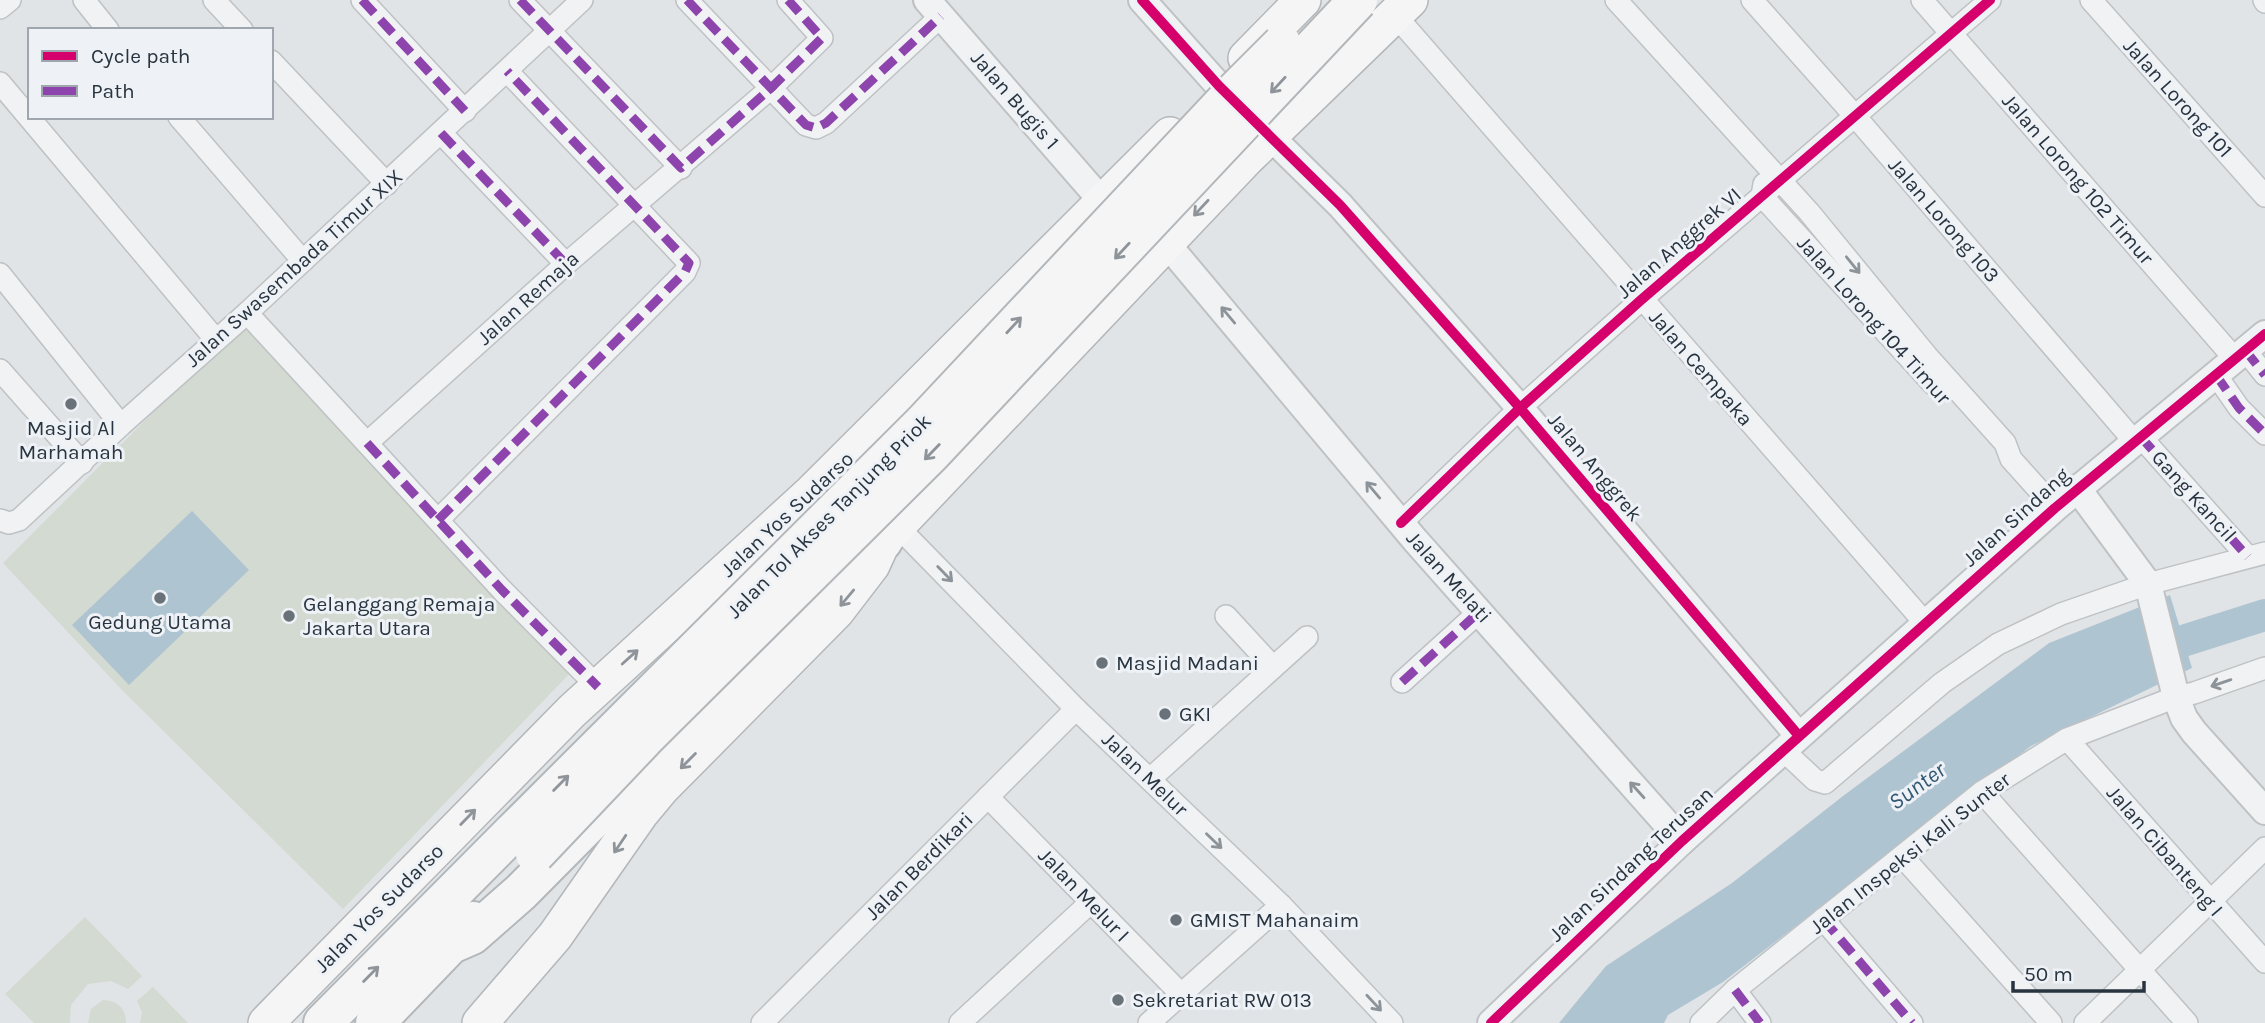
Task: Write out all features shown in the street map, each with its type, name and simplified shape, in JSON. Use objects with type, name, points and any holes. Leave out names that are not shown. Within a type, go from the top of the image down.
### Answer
[{"type":"highway","name":"Jalan Tol Akses Tanjung Priok","points":[[323,1023],[532,851],[924,461],[1358,0]]},
{"type":"highway","name":"Jalan Yos Sudarso","points":[[266,1023],[598,687],[758,543],[1219,86],[1307,4]]},
{"type":"highway","name":"Jalan Tol Akses Tanjung Priok","points":[[375,1023],[456,942],[532,851],[923,423],[1229,97],[1307,4]]},
{"type":"highway","points":[[1307,4],[1291,38],[1298,52],[1312,65],[1324,70],[1345,65]]},
{"type":"highway","points":[[532,851],[714,697],[841,569],[890,533],[1270,135],[1402,8]]},
{"type":"highway","points":[[975,329],[976,355],[991,376],[1003,383],[1029,387]]},
{"type":"highway","points":[[923,382],[945,382],[964,393],[977,411],[979,433],[976,443]]},
{"type":"highway","points":[[480,1023],[555,936],[648,805],[836,612],[872,565],[890,533]]},
{"type":"street","points":[[0,8],[10,0]]},
{"type":"street","points":[[84,0],[106,28]]},
{"type":"street","points":[[214,0],[240,28]]},
{"type":"street","points":[[362,0],[465,111]]},
{"type":"street","points":[[520,0],[681,168]]},
{"type":"street","name":"Jalan Swasembada Timur XIX","points":[[0,520],[9,523],[19,520],[387,184],[583,0]]},
{"type":"street","points":[[687,0],[806,125],[816,128],[826,123],[934,8]]},
{"type":"street","name":"Jalan Remaja","points":[[367,443],[566,264],[771,88],[822,37],[788,0]]},
{"type":"street","name":"Jalan Anggrek","points":[[1142,0],[1219,86],[1340,205],[1520,408],[1791,743]]},
{"type":"street","name":"Jalan Lorong 104 Timur","points":[[1616,0],[1809,212],[1927,356],[2005,443],[2011,459],[2055,508]]},
{"type":"street","name":"Jalan Lorong 103","points":[[1752,0],[2137,439]]},
{"type":"street","name":"Jalan Lorong 102 Timur","points":[[1922,0],[2240,354]]},
{"type":"street","points":[[1762,196],[1773,174],[1854,115],[1990,0]]},
{"type":"street","name":"Jalan Lorong 101","points":[[2091,0],[2265,196]]},
{"type":"street","name":"Jalan Bugis 1","points":[[934,8],[1102,201]]},
{"type":"street","name":"Jalan Cempaka","points":[[1402,8],[1641,300],[1926,624]]},
{"type":"street","points":[[273,63],[387,184]]},
{"type":"street","points":[[438,520],[690,263],[507,71]]},
{"type":"street","points":[[0,83],[28,116]]},
{"type":"street","points":[[30,119],[216,340]]},
{"type":"street","points":[[181,119],[303,261]]},
{"type":"street","points":[[441,133],[566,264]]},
{"type":"street","name":"Jalan Lorong 104 Timur","points":[[1762,196],[1998,455],[2011,459]]},
{"type":"street","name":"Jalan Anggrek VI","points":[[1401,523],[1520,408],[1762,196]]},
{"type":"street","name":"Jalan Melati","points":[[1167,244],[1401,523],[1682,841]]},
{"type":"street","points":[[0,274],[121,425]]},
{"type":"street","points":[[247,313],[502,590],[598,687]]},
{"type":"street","points":[[2240,354],[2265,375]]},
{"type":"street","points":[[2240,354],[2239,408],[2265,434]]},
{"type":"street","name":"Jalan Sindang","points":[[1791,743],[2077,488],[2240,354]]},
{"type":"street","points":[[0,370],[82,463]]},
{"type":"street","name":"Gang Kancil","points":[[2137,439],[2257,555]]},
{"type":"street","points":[[2077,488],[2150,592],[2184,718],[2265,811]]},
{"type":"street","name":"Jalan Melur","points":[[890,533],[1281,905],[1392,1023]]},
{"type":"street","points":[[1791,743],[1815,780],[1825,783],[1942,683],[1998,644],[2061,614],[2150,592],[2257,555]]},
{"type":"street","points":[[1402,682],[1479,611]]},
{"type":"street","points":[[1226,616],[1273,667]]},
{"type":"street","points":[[1150,779],[1307,637]]},
{"type":"street","name":"Jalan Inspeksi Kali Sunter","points":[[1702,1023],[1735,990],[1982,792],[2067,739],[2175,691],[2194,693],[2265,668]]},
{"type":"street","name":"Jalan Berdikari","points":[[762,1023],[1076,709]]},
{"type":"street","name":"Jalan Cibanteng I","points":[[2067,739],[2265,962]]},
{"type":"street","name":"Jalan Sindang Terusan","points":[[1491,1023],[1682,841],[1791,743]]},
{"type":"street","points":[[1982,792],[2187,1023]]},
{"type":"street","name":"Jalan Melur I","points":[[988,797],[1181,994]]},
{"type":"street","points":[[2085,1023],[2265,848]]},
{"type":"street","points":[[1902,856],[2051,1023]]},
{"type":"street","points":[[960,1023],[1091,902]]},
{"type":"street","points":[[1149,1023],[1281,905]]},
{"type":"street","points":[[1823,919],[1912,1023]]},
{"type":"street","points":[[1735,990],[1760,1023]]},
{"type":"shaded area","name":"Gelanggang Remaja Jakarta Utara","points":[[245,320],[574,669],[343,909],[123,691],[3,563]]},
{"type":"shaded area","points":[[85,917],[142,976],[128,989],[111,981],[88,984],[71,1005],[70,1023],[34,1023],[5,994]]},
{"type":"shaded area","points":[[153,987],[188,1023],[140,1023],[142,1012],[137,1001]]},
{"type":"shaded area","points":[[103,1000],[120,1006],[125,1013],[126,1023],[88,1023],[91,1009]]},
{"type":"water","name":"Gedung Utama","points":[[192,511],[249,570],[129,685],[72,625]]},
{"type":"water","points":[[2170,595],[2192,668],[2031,746],[1723,982],[1668,1015],[1664,1023],[1559,1023],[1606,966],[1732,883],[1843,796],[2049,643]]},
{"type":"waterway","name":"Sunter","points":[[2145,653],[2265,615]]},
{"type":"marked path","points":[[362,0],[465,111]]},
{"type":"marked path","points":[[520,0],[681,168],[771,88],[822,38],[788,0]]},
{"type":"marked path","points":[[687,0],[806,125],[816,128],[826,123],[941,16]]},
{"type":"marked path","points":[[438,520],[685,272],[689,263],[507,71]]},
{"type":"marked path","points":[[441,133],[566,264]]},
{"type":"marked path","points":[[2245,350],[2265,375]]},
{"type":"marked path","points":[[2216,375],[2239,408],[2265,434]]},
{"type":"marked path","points":[[2140,436],[2248,557]]},
{"type":"marked path","points":[[367,443],[502,590],[598,687]]},
{"type":"marked path","points":[[1402,682],[1479,612]]},
{"type":"marked path","points":[[1823,919],[1912,1023]]},
{"type":"marked path","points":[[1735,990],[1760,1023]]},
{"type":"cycle path","points":[[1142,0],[1219,86],[1340,205],[1520,408],[1799,736]]},
{"type":"cycle path","points":[[1401,523],[1520,408],[1641,300],[1990,0]]},
{"type":"cycle path","points":[[1491,1023],[1682,841],[2055,508],[2265,334]]},
{"type":"place","name":"Masjid Al Marhamah","points":[[71,404]]},
{"type":"place","name":"Gedung Utama","points":[[160,598]]},
{"type":"place","name":"Gelanggang Remaja Jakarta Utara","points":[[289,616]]},
{"type":"place","name":"Masjid Madani","points":[[1102,663]]},
{"type":"place","name":"GKI","points":[[1165,714]]},
{"type":"place","name":"GMIST Mahanaim","points":[[1176,920]]},
{"type":"place","name":"Sekretariat RW 013","points":[[1118,1000]]}]
